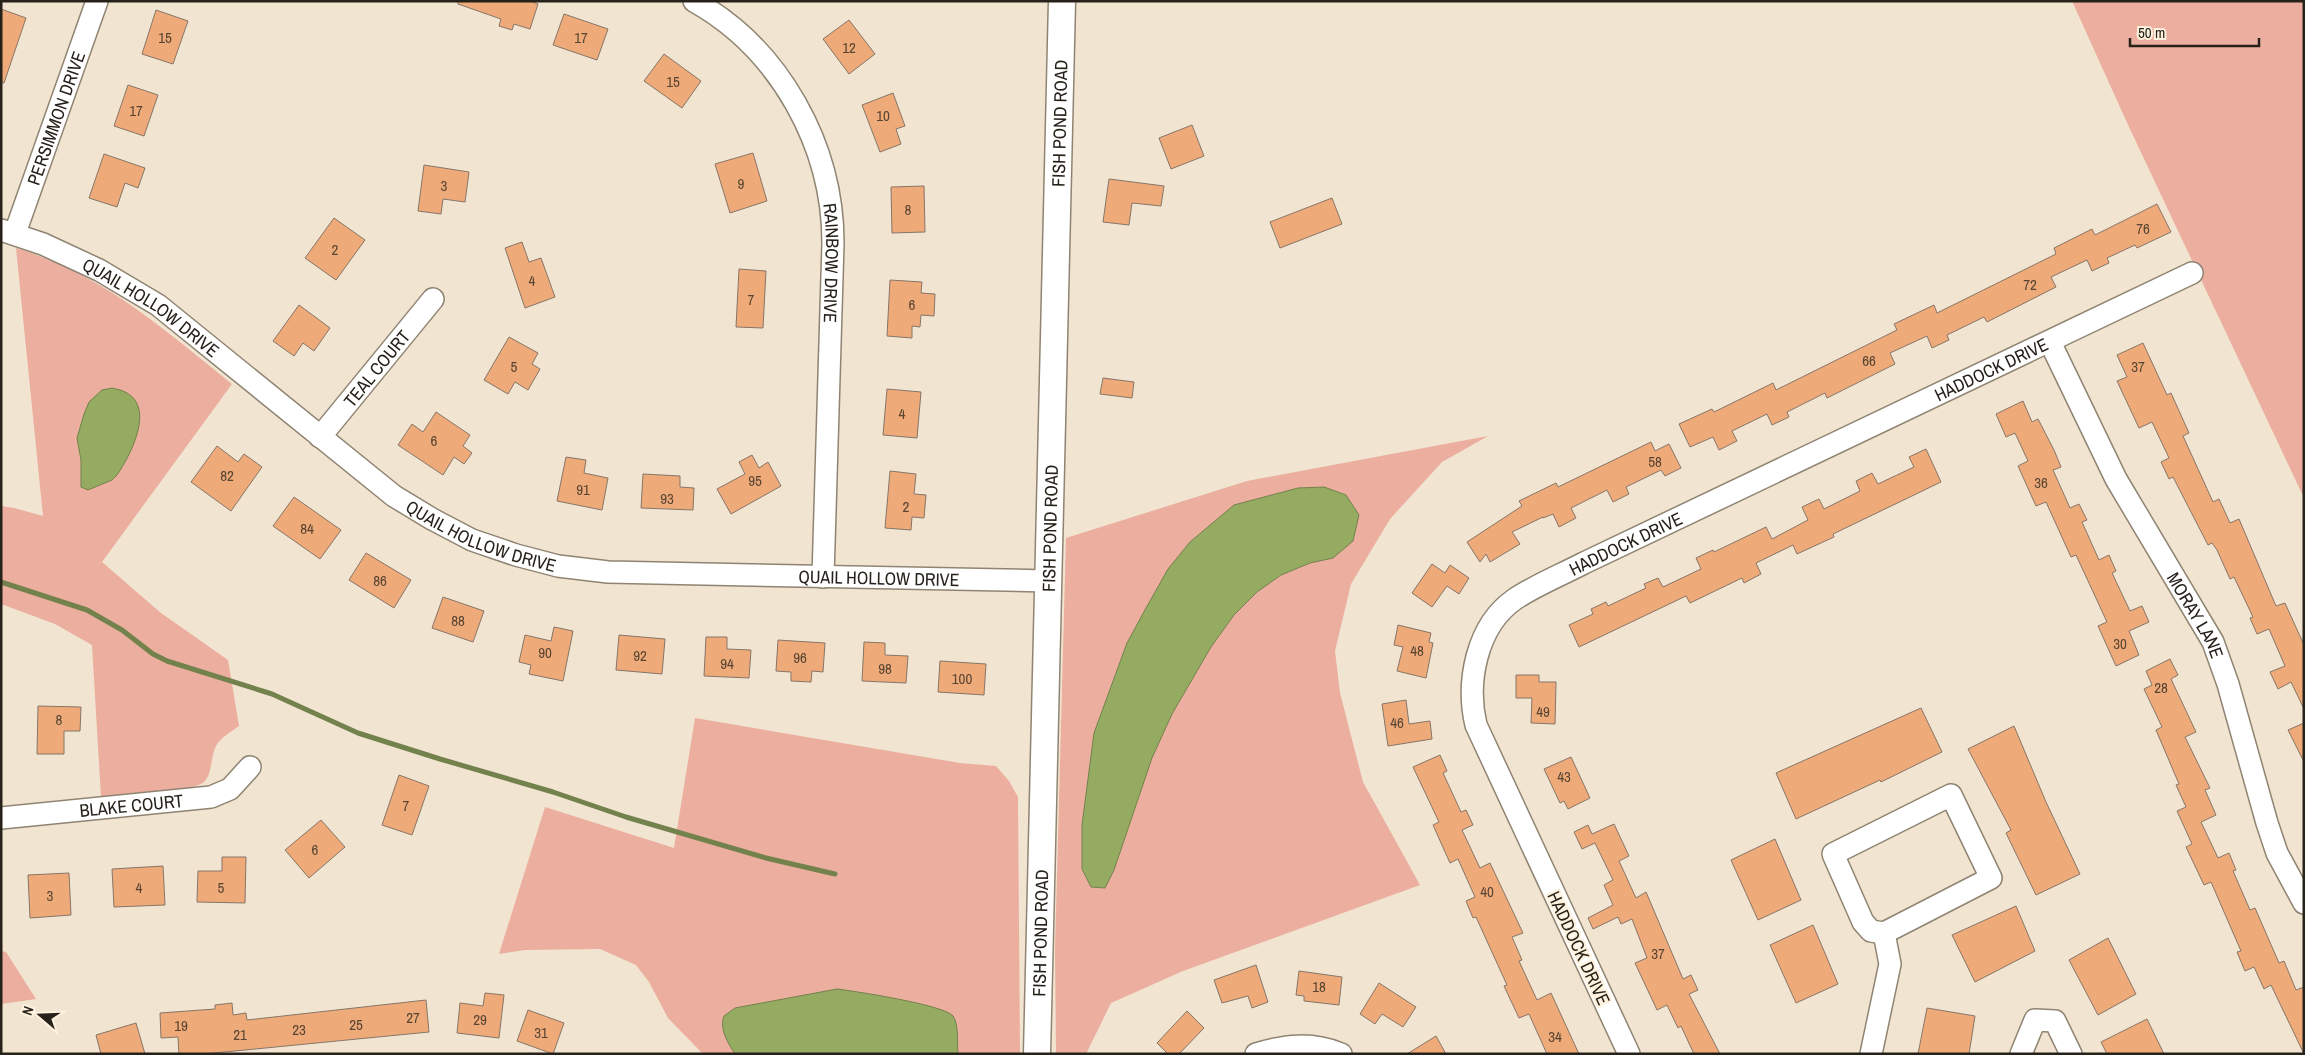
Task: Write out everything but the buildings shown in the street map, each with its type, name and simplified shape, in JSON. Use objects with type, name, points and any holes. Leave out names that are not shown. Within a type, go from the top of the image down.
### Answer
[{"type":"street","name":"PERSIMMON DRIVE","points":[[8,231],[97,1]]},
{"type":"street","name":"RAINBOW DRIVE","points":[[694,1],[720,18],[742,37],[769,64],[794,99],[812,138],[829,192],[833,216],[833,243],[823,577]]},
{"type":"street","name":"FISH POND ROAD","points":[[1037,1054],[1062,1]]},
{"type":"street","name":"QUAIL HOLLOW DRIVE","points":[[8,231],[99,270],[158,305],[394,496],[453,531],[516,556],[558,566],[593,571],[1049,581]]},
{"type":"street","name":"HADDOCK DRIVE","points":[[1629,1054],[1476,725],[1472,686],[1475,665],[1489,630],[1499,614],[1513,600],[1531,590],[1814,452],[2050,342],[2192,273]]},
{"type":"street","name":"TEAL COURT","points":[[320,437],[433,299]]},
{"type":"street","name":"MORAY LANE","points":[[2050,342],[2116,480],[2213,642],[2228,684],[2267,823],[2278,853],[2304,903]]},
{"type":"street","name":"BLAKE COURT","points":[[1,818],[211,797],[230,789],[250,767]]},
{"type":"street","points":[[1951,795],[1990,878],[1884,933],[1871,930],[1863,922],[1834,854],[1951,795]]},
{"type":"street","points":[[1871,1054],[1890,964],[1884,933]]},
{"type":"street","points":[[2021,1054],[2035,1020],[2055,1020],[2070,1054]]},
{"type":"street","points":[[1256,1054],[1294,1045],[1328,1048],[1340,1054]]},
{"type":"shaded area","points":[[2072,1],[2304,1],[2304,498],[2129,127]]},
{"type":"shaded area","points":[[16,248],[77,273],[105,288],[156,323],[232,384],[102,562],[161,613],[228,660],[239,726],[218,743],[214,750],[207,778],[204,782],[197,785],[171,791],[101,797],[92,645],[55,624],[1,604],[1,506],[43,516]]},
{"type":"shaded area","points":[[112,388],[127,393],[135,400],[139,410],[140,421],[133,445],[117,475],[112,480],[88,490],[81,487],[81,460],[77,438],[89,402],[102,390]]},
{"type":"shaded area","points":[[1488,436],[1442,462],[1390,519],[1351,584],[1335,651],[1340,693],[1363,782],[1420,885],[1183,971],[1111,1003],[1086,1054],[1056,1054],[1055,949],[1066,538],[1247,481]]},
{"type":"shaded area","points":[[1324,487],[1346,495],[1359,515],[1353,541],[1333,558],[1310,563],[1281,575],[1257,592],[1234,615],[1211,647],[1172,714],[1152,758],[1114,870],[1105,888],[1091,887],[1082,869],[1082,825],[1094,733],[1127,643],[1168,569],[1190,542],[1234,505],[1298,488]]},
{"type":"shaded area","points":[[695,718],[960,763],[996,766],[1009,781],[1018,797],[1020,1054],[703,1054],[668,1018],[649,982],[636,965],[600,949],[525,950],[499,954],[545,807],[674,848]]},
{"type":"shaded area","points":[[1,951],[6,952],[36,999],[1,1004]]},
{"type":"shaded area","points":[[837,989],[917,1003],[946,1012],[953,1016],[955,1020],[958,1054],[735,1054],[727,1041],[723,1031],[724,1016],[735,1008]]},
{"type":"waterway","points":[[1,582],[87,610],[122,630],[153,654],[167,661],[272,694],[358,733],[553,792],[626,817],[766,858],[835,874]]}]
